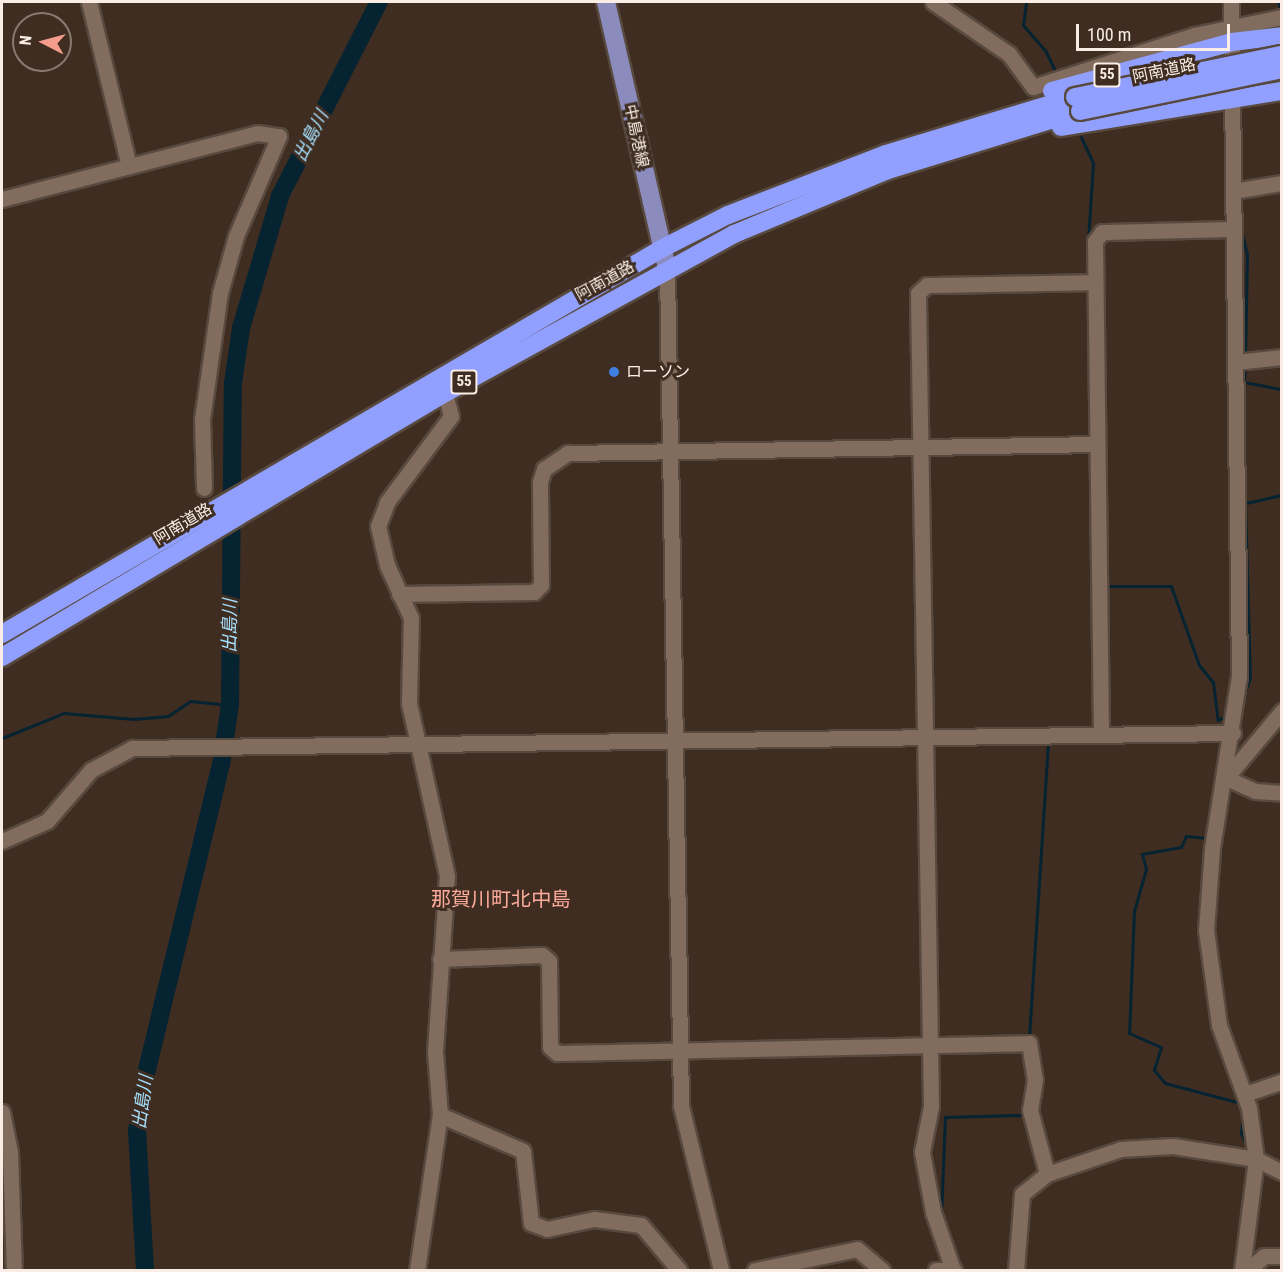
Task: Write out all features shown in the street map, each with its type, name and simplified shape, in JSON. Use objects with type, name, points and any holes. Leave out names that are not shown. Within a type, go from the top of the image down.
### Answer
[{"type":"highway","name":"55","points":[[942,143],[1058,88],[1196,43],[1232,34],[1281,36]]},
{"type":"highway","name":"阿南道路","points":[[2,657],[197,531],[660,249],[728,215],[942,143],[1077,104],[1281,56]]},
{"type":"highway","name":"阿南道路","points":[[1077,104],[1281,69]]},
{"type":"highway","name":"55","points":[[942,143],[1281,91]]},
{"type":"highway","name":"阿南道路","points":[[262,492],[667,269],[745,230],[942,143]]},
{"type":"highway","name":"阿南道路","points":[[2,634],[197,531]]},
{"type":"main road","name":"中島港線","points":[[606,2],[660,249],[667,269]]},
{"type":"street","points":[[89,2],[129,166]]},
{"type":"street","points":[[933,2],[1009,54],[1033,87],[1196,43]]},
{"type":"street","points":[[1231,2],[1238,190],[1234,229],[1242,362],[1239,676],[1226,778],[1212,849],[1206,930],[1225,1051],[1245,1094],[1256,1159],[1242,1270]]},
{"type":"street","points":[[1232,34],[1281,17]]},
{"type":"street","points":[[2,199],[257,133],[279,136],[236,236],[220,293],[202,419],[204,488]]},
{"type":"street","points":[[1238,190],[1281,183]]},
{"type":"street","points":[[1101,732],[1091,282],[1095,241],[1102,232],[1234,229]]},
{"type":"street","points":[[667,269],[678,1051],[681,1122],[721,1270]]},
{"type":"street","points":[[936,1270],[953,1270],[933,1212],[922,1152],[931,1120],[918,293],[927,285],[1091,282]]},
{"type":"street","points":[[1242,362],[1281,357]]},
{"type":"street","points":[[417,1270],[440,1115],[435,1051],[445,852],[417,741],[407,674],[414,637],[387,565],[380,513],[451,416],[445,393]]},
{"type":"street","points":[[399,594],[534,592],[541,585],[544,470],[568,453],[1094,445]]},
{"type":"street","points":[[1226,778],[1281,711]]},
{"type":"street","points":[[2,841],[47,821],[111,755],[132,748],[248,744],[924,733],[1233,733]]},
{"type":"street","points":[[1226,778],[1255,791],[1281,793]]},
{"type":"street","points":[[440,959],[542,955],[549,961],[550,1047],[557,1053],[1029,1043],[1035,1079],[1030,1110],[1047,1174]]},
{"type":"street","points":[[1245,1094],[1281,1081]]},
{"type":"street","points":[[2,1112],[14,1270]]},
{"type":"street","points":[[440,1115],[523,1151],[531,1223],[548,1229],[594,1219],[641,1225],[679,1270]]},
{"type":"street","points":[[1016,1270],[1022,1194],[1047,1174],[1121,1149],[1173,1146],[1256,1159],[1281,1172]]},
{"type":"street","points":[[755,1270],[857,1249],[882,1270]]},
{"type":"street","points":[[1248,1270],[1256,1259],[1281,1256]]},
{"type":"waterway","name":"出島川","points":[[145,1270],[137,1131],[145,1078],[221,765],[230,705],[233,383],[241,328],[280,196],[379,2]]},
{"type":"waterway","points":[[1026,2],[1023,25],[1045,50],[1056,73]]},
{"type":"waterway","points":[[1278,2],[1281,11]]},
{"type":"waterway","points":[[1081,137],[1093,163],[1088,240]]},
{"type":"waterway","points":[[1241,229],[1247,254],[1245,356]]},
{"type":"waterway","points":[[1245,366],[1244,382],[1281,389],[1281,495],[1245,503],[1250,677],[1246,689]]},
{"type":"waterway","points":[[1105,586],[1171,586],[1199,665],[1213,682],[1218,720],[1227,715]]},
{"type":"waterway","points":[[2,738],[64,713],[134,719],[168,716],[190,701],[230,705]]},
{"type":"waterway","points":[[1029,1037],[1048,740]]},
{"type":"waterway","points":[[1208,838],[1186,836],[1181,847],[1142,854],[1146,869],[1134,911],[1129,1033],[1161,1047],[1154,1070],[1165,1083],[1240,1103]]},
{"type":"waterway","points":[[941,1216],[945,1117],[1023,1115],[1024,1110]]},
{"type":"waterway","points":[[1243,1115],[1241,1133],[1248,1148]]},
{"type":"place","name":"ローソン","points":[[614,372]]},
{"type":"district","name":"那賀川町北中島","points":[[501,899]]}]
